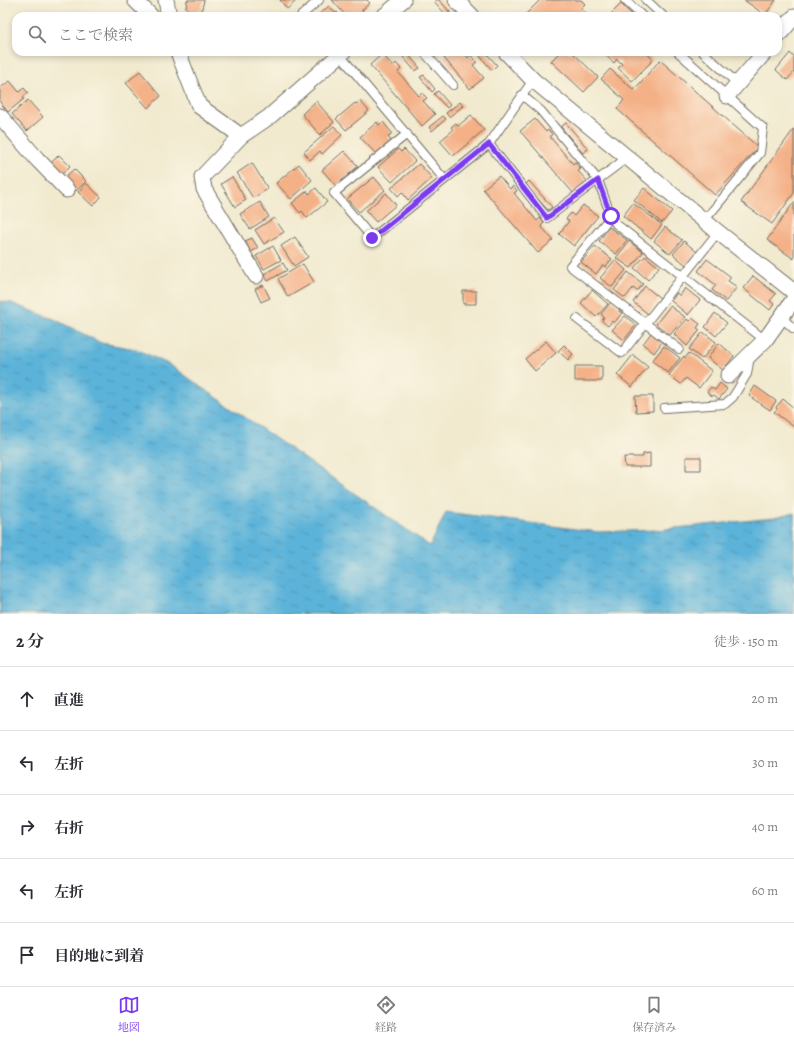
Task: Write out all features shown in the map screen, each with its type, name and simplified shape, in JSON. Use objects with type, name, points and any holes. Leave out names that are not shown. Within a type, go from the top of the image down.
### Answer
[{"type":"street","points":[[135,0],[147,12]]},
{"type":"street","points":[[166,0],[168,12]]},
{"type":"street","points":[[392,12],[403,0]]},
{"type":"street","points":[[456,0],[468,12]]},
{"type":"street","points":[[782,31],[794,17]]},
{"type":"street","points":[[180,56],[199,106],[241,136]]},
{"type":"street","points":[[256,276],[204,189],[202,176],[241,136],[269,117],[335,56]]},
{"type":"street","points":[[510,56],[533,80],[704,221],[794,292]]},
{"type":"street","points":[[727,96],[762,56]]},
{"type":"street","points":[[0,116],[37,159],[68,190]]},
{"type":"street","points":[[728,376],[765,340],[794,299]]},
{"type":"lane","points":[[305,12],[318,0]]},
{"type":"lane","points":[[625,0],[638,12]]},
{"type":"lane","points":[[646,0],[659,12]]},
{"type":"lane","points":[[339,56],[444,179]]},
{"type":"lane","points":[[427,56],[453,86]]},
{"type":"lane","points":[[682,56],[764,128],[760,153],[704,221]]},
{"type":"lane","points":[[707,56],[738,84]]},
{"type":"lane","points":[[407,134],[334,193],[372,238],[489,144],[533,80]]},
{"type":"lane","points":[[522,95],[540,111],[598,180],[611,216],[616,224],[683,278],[765,340]]},
{"type":"lane","points":[[489,144],[547,218],[628,157]]},
{"type":"lane","points":[[611,216],[570,266],[679,349]]},
{"type":"lane","points":[[577,319],[622,354],[718,232]]},
{"type":"lane","points":[[781,317],[794,329]]},
{"type":"lane","points":[[664,408],[725,404],[733,397],[747,374],[750,355]]},
{"type":"water","points":[[0,301],[11,303],[54,319],[101,343],[136,349],[170,365],[430,546],[446,512],[598,532],[657,530],[774,518],[794,513],[794,614],[0,614]]},
{"type":"building","points":[[187,0],[204,0],[202,9],[198,12],[191,12],[186,8]]},
{"type":"building","points":[[280,0],[293,0],[295,2],[287,9]]},
{"type":"building","points":[[332,0],[367,0],[370,3],[362,10],[363,12],[342,12]]},
{"type":"building","points":[[439,0],[450,12],[443,12],[434,1]]},
{"type":"building","points":[[540,0],[581,0],[585,4],[581,8],[584,12],[528,12]]},
{"type":"building","points":[[744,0],[776,0],[767,12],[761,12]]},
{"type":"building","points":[[621,4],[629,12],[613,12]]},
{"type":"building","points":[[329,6],[334,12],[322,12]]},
{"type":"building","points":[[790,53],[794,57],[794,72],[787,80],[776,70]]},
{"type":"building","points":[[380,56],[384,56],[393,66],[396,63],[401,69],[398,72],[419,96],[422,93],[427,98],[423,101],[435,114],[422,126],[370,65]]},
{"type":"building","points":[[410,56],[420,68],[415,71],[403,57]]},
{"type":"building","points":[[446,56],[466,56],[468,58],[472,56],[477,62],[473,65],[484,78],[470,89],[444,58]]},
{"type":"building","points":[[480,56],[489,56],[497,65],[492,70]]},
{"type":"building","points":[[556,56],[576,56],[598,77],[584,92],[551,61]]},
{"type":"building","points":[[606,56],[650,56],[653,60],[632,81],[618,68],[622,64],[617,59],[614,63]]},
{"type":"building","points":[[660,60],[758,147],[715,195],[617,109],[624,100],[601,79],[610,69],[634,90]]},
{"type":"building","points":[[140,71],[161,96],[148,108],[126,83]]},
{"type":"building","points":[[424,75],[435,89],[432,92],[420,77]]},
{"type":"building","points":[[10,81],[19,92],[24,88],[28,93],[23,97],[24,99],[8,112],[0,102],[0,88]]},
{"type":"building","points":[[438,91],[450,105],[447,108],[434,94]]},
{"type":"building","points":[[28,100],[43,117],[27,131],[12,114]]},
{"type":"building","points":[[316,101],[334,122],[320,135],[302,114]]},
{"type":"building","points":[[360,101],[369,111],[346,130],[336,119],[355,103],[356,104]]},
{"type":"building","points":[[460,102],[463,106],[449,117],[446,113]]},
{"type":"building","points":[[471,115],[484,130],[453,156],[440,141],[453,130],[451,127],[456,123],[458,126]]},
{"type":"building","points":[[443,116],[446,119],[432,131],[429,127]]},
{"type":"building","points":[[535,119],[546,132],[548,130],[552,134],[550,137],[573,164],[575,162],[581,169],[578,171],[588,182],[574,194],[520,131]]},
{"type":"building","points":[[377,122],[379,125],[383,122],[392,133],[388,137],[391,141],[376,154],[360,137]]},
{"type":"building","points":[[566,123],[588,149],[583,153],[561,127]]},
{"type":"building","points":[[334,126],[342,135],[322,154],[320,151],[310,160],[304,152]]},
{"type":"building","points":[[794,129],[794,193],[772,224],[741,202]]},
{"type":"building","points":[[398,149],[401,152],[404,149],[415,161],[392,182],[378,167]]},
{"type":"building","points":[[344,151],[358,166],[336,186],[322,170]]},
{"type":"building","points":[[59,155],[70,166],[61,175],[50,164]]},
{"type":"building","points":[[252,163],[268,189],[253,198],[237,173]]},
{"type":"building","points":[[299,164],[312,180],[291,199],[276,183]]},
{"type":"building","points":[[419,164],[432,178],[408,200],[402,192],[398,196],[391,188]]},
{"type":"building","points":[[74,169],[86,181],[76,191],[64,178]]},
{"type":"building","points":[[499,176],[510,189],[513,186],[517,191],[514,193],[537,221],[540,218],[544,223],[541,226],[553,240],[538,253],[483,189]]},
{"type":"building","points":[[232,177],[246,200],[235,207],[221,184]]},
{"type":"building","points":[[374,177],[385,190],[359,212],[347,199]]},
{"type":"building","points":[[529,181],[552,207],[548,210],[525,185]]},
{"type":"building","points":[[86,183],[101,197],[93,206],[78,192]]},
{"type":"building","points":[[316,188],[327,202],[307,218],[302,211],[300,213],[292,203],[307,191],[309,194]]},
{"type":"building","points":[[644,188],[672,211],[662,223],[634,200]]},
{"type":"building","points":[[386,193],[396,205],[376,222],[366,211]]},
{"type":"building","points":[[260,202],[269,217],[250,229],[240,214]]},
{"type":"building","points":[[794,202],[794,259],[767,240]]},
{"type":"building","points":[[633,203],[662,225],[651,239],[623,216]]},
{"type":"building","points":[[583,205],[598,216],[574,246],[559,234],[569,221],[566,219],[571,213],[574,216]]},
{"type":"building","points":[[274,218],[284,232],[264,244],[255,230]]},
{"type":"building","points":[[609,227],[627,240],[616,254],[599,241]]},
{"type":"building","points":[[665,227],[682,240],[670,254],[654,241]]},
{"type":"building","points":[[295,237],[308,257],[294,266],[281,246]]},
{"type":"building","points":[[252,238],[258,248],[251,252],[245,241]]},
{"type":"building","points":[[629,241],[643,252],[631,268],[616,258]]},
{"type":"building","points":[[684,241],[697,252],[686,265],[673,254]]},
{"type":"building","points":[[273,246],[281,260],[264,269],[256,256]]},
{"type":"building","points":[[595,246],[612,259],[605,267],[603,265],[596,274],[581,262]]},
{"type":"building","points":[[645,256],[659,267],[648,280],[634,268]]},
{"type":"building","points":[[707,259],[731,277],[728,281],[737,287],[726,301],[712,290],[716,285],[698,271]]},
{"type":"building","points":[[615,260],[626,270],[612,287],[600,278]]},
{"type":"building","points":[[283,263],[287,270],[268,281],[264,274]]},
{"type":"building","points":[[303,264],[314,282],[288,297],[278,279]]},
{"type":"building","points":[[628,272],[643,284],[637,291],[633,288],[625,298],[614,290]]},
{"type":"building","points":[[753,276],[776,294],[770,301],[774,304],[770,310],[743,288]]},
{"type":"building","points":[[263,285],[270,298],[261,302],[255,289]]},
{"type":"building","points":[[645,286],[660,298],[648,314],[633,302]]},
{"type":"building","points":[[685,288],[700,300],[688,315],[671,301],[677,293],[680,296]]},
{"type":"building","points":[[592,290],[608,304],[596,317],[581,303]]},
{"type":"building","points":[[463,291],[476,291],[476,304],[463,304]]},
{"type":"building","points":[[612,301],[621,308],[619,311],[622,313],[614,323],[612,321],[608,326],[602,321],[604,317],[601,314]]},
{"type":"building","points":[[670,306],[685,317],[670,335],[656,324]]},
{"type":"building","points":[[715,313],[727,323],[716,336],[705,327]]},
{"type":"building","points":[[625,316],[636,325],[624,340],[612,330]]},
{"type":"building","points":[[692,318],[700,324],[697,328],[700,330],[687,346],[674,334],[687,319],[689,321]]},
{"type":"building","points":[[703,332],[716,342],[702,359],[689,349]]},
{"type":"building","points":[[651,333],[662,342],[654,353],[643,344]]},
{"type":"building","points":[[546,341],[556,353],[535,371],[525,359]]},
{"type":"building","points":[[719,343],[734,356],[723,370],[708,358]]},
{"type":"building","points":[[564,345],[573,354],[568,360],[558,351]]},
{"type":"building","points":[[664,346],[680,358],[668,373],[652,361]]},
{"type":"building","points":[[689,353],[712,371],[699,388],[686,378],[681,384],[669,375],[684,356],[685,358]]},
{"type":"building","points":[[633,355],[648,367],[632,387],[617,375]]},
{"type":"building","points":[[575,366],[602,366],[602,381],[575,381]]},
{"type":"building","points":[[720,383],[727,389],[719,399],[707,392],[711,387],[715,390]]},
{"type":"building","points":[[755,386],[776,401],[770,410],[749,396]]},
{"type":"building","points":[[635,396],[653,396],[653,411],[636,412]]},
{"type":"building","points":[[783,399],[794,408],[794,427],[774,412],[777,409],[776,407]]},
{"type":"building","points":[[650,453],[650,467],[625,467],[624,457],[643,457],[643,454]]},
{"type":"building","points":[[686,457],[701,457],[701,470],[686,470]]},
{"type":"route","points":[[372,238],[489,144],[547,218],[598,180],[611,216]]}]
